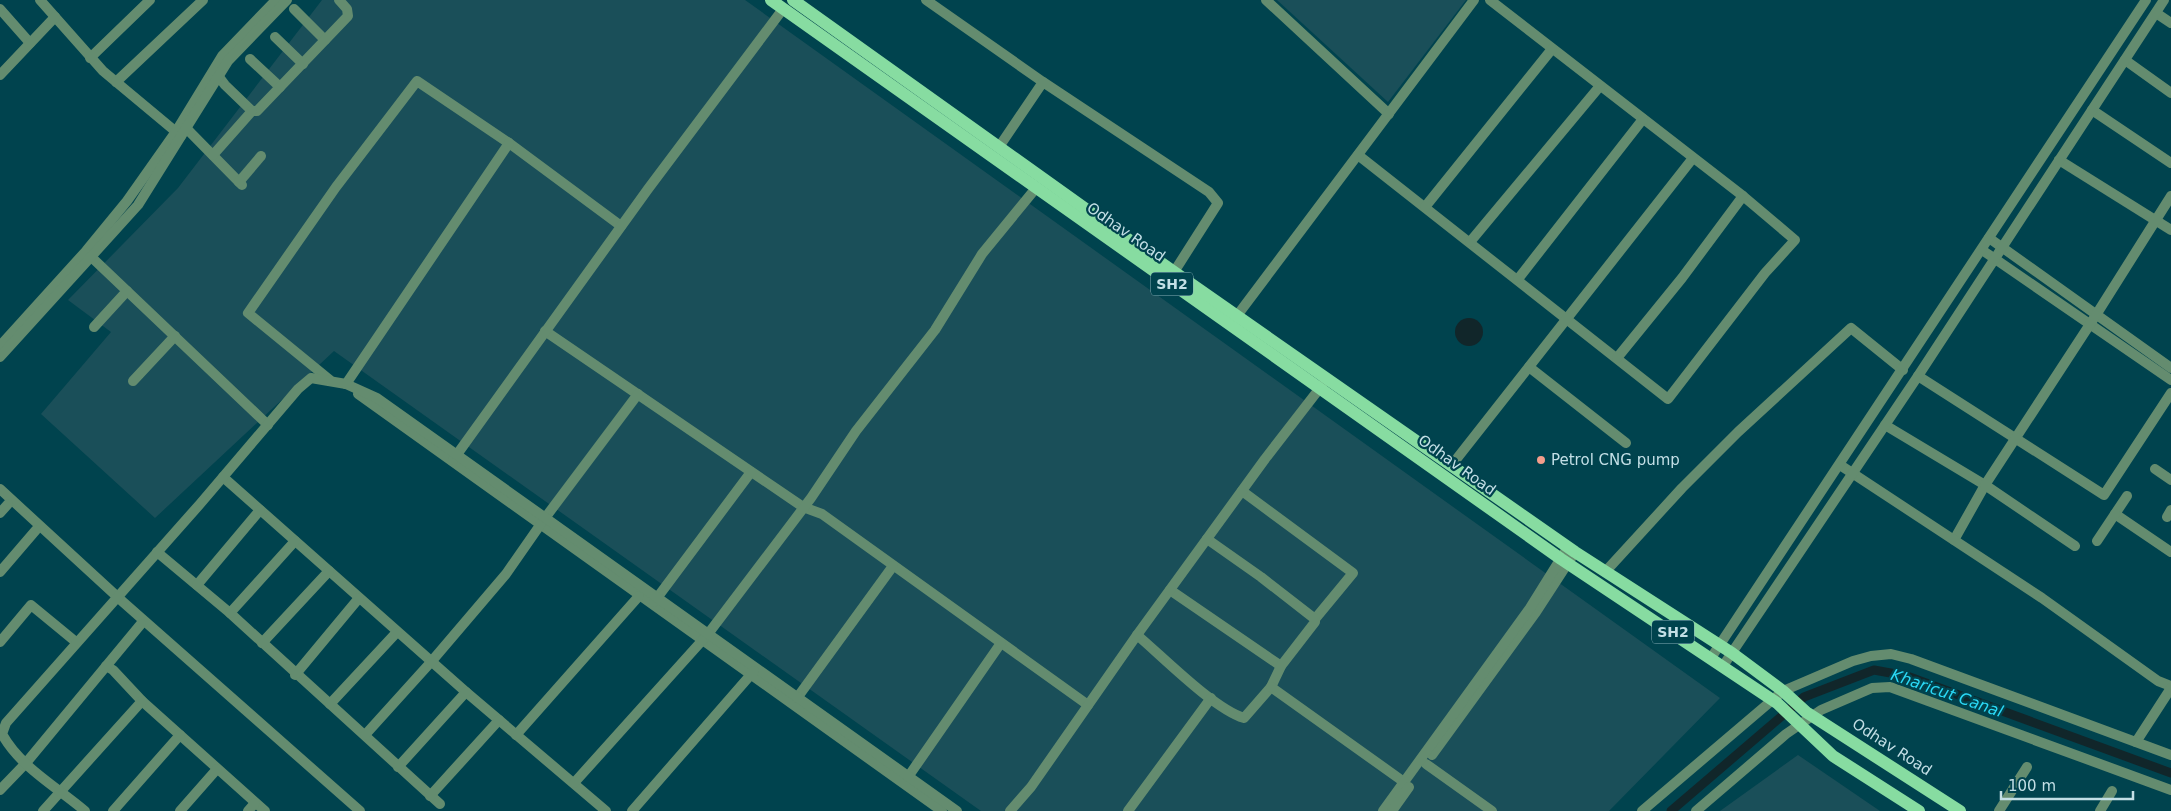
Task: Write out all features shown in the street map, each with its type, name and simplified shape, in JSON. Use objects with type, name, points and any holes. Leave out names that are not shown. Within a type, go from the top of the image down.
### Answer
[{"type":"main road","name":"Odhav Road","points":[[771,0],[1036,188],[1233,321],[1568,555],[1774,702],[1960,811]]},
{"type":"main road","name":"Odhav Road","points":[[793,0],[1174,272],[1233,321]]},
{"type":"main road","name":"Odhav Road","points":[[1323,384],[1451,466],[1568,555],[1606,571],[1732,653],[1783,691]]},
{"type":"main road","name":"SH2","points":[[1783,691],[1833,756],[1917,811]]},
{"type":"street","points":[[40,0],[90,58],[116,82],[181,133],[213,155],[241,183],[261,156]]},
{"type":"street","points":[[90,58],[150,0]]},
{"type":"street","points":[[116,82],[203,0]]},
{"type":"street","points":[[0,346],[138,205],[181,133],[222,56],[276,0]]},
{"type":"street","points":[[181,133],[219,77],[228,60],[287,0]]},
{"type":"street","points":[[213,155],[252,112],[257,111],[348,16],[347,9],[339,0]]},
{"type":"street","points":[[926,0],[1043,82],[1209,192],[1218,200],[1218,203],[1174,272]]},
{"type":"street","points":[[1266,0],[1389,114]]},
{"type":"street","points":[[1233,321],[1474,0]]},
{"type":"street","points":[[1358,155],[1668,399],[1765,272],[1795,240],[1743,196],[1490,0]]},
{"type":"street","points":[[1711,658],[2146,0]]},
{"type":"street","points":[[1723,666],[1885,426],[2164,0]]},
{"type":"street","points":[[294,9],[325,40]]},
{"type":"street","points":[[454,458],[621,226],[783,9]]},
{"type":"street","points":[[1,13],[30,43]]},
{"type":"street","points":[[2156,13],[2171,23]]},
{"type":"street","points":[[0,75],[55,16]]},
{"type":"street","points":[[275,37],[303,64]]},
{"type":"street","points":[[1425,207],[1552,49]]},
{"type":"street","points":[[250,59],[280,87]]},
{"type":"street","points":[[2125,60],[2171,93]]},
{"type":"street","points":[[219,77],[252,112]]},
{"type":"street","points":[[330,380],[248,314],[336,187],[417,81],[509,142],[621,226]]},
{"type":"street","points":[[999,147],[1043,82]]},
{"type":"street","points":[[1470,242],[1600,86]]},
{"type":"street","points":[[2092,110],[2171,163]]},
{"type":"street","points":[[1518,280],[1643,119]]},
{"type":"street","points":[[346,384],[509,142]]},
{"type":"street","points":[[1451,466],[1693,158]]},
{"type":"street","points":[[2059,160],[2171,230]]},
{"type":"street","points":[[574,783],[705,637],[804,507],[856,431],[935,330],[982,254],[1036,188]]},
{"type":"street","points":[[1617,358],[1682,278],[1743,196]]},
{"type":"street","points":[[1954,540],[2014,439],[2096,315],[2171,196]]},
{"type":"street","points":[[1989,238],[2171,368]]},
{"type":"street","points":[[1982,250],[2171,380]]},
{"type":"street","points":[[88,254],[268,425]]},
{"type":"street","points":[[0,358],[88,254]]},
{"type":"street","points":[[94,327],[127,291]]},
{"type":"street","points":[[1606,571],[1682,488],[1738,432],[1851,328],[1903,370]]},
{"type":"street","points":[[545,331],[751,472],[804,507],[822,514],[1088,705]]},
{"type":"street","points":[[133,382],[174,336]]},
{"type":"street","points":[[1529,368],[1626,443]]},
{"type":"street","points":[[1918,376],[2104,495],[2171,392]]},
{"type":"street","points":[[85,811],[26,763],[8,745],[1,733],[6,723],[223,477],[298,388],[311,378],[346,384],[375,401],[542,522],[949,810]]},
{"type":"street","points":[[1010,811],[1031,787],[1137,635],[1323,384]]},
{"type":"street","points":[[365,734],[431,662],[506,574],[542,522],[638,394]]},
{"type":"street","points":[[1885,426],[1985,486],[2075,546]]},
{"type":"street","points":[[1840,465],[2042,598],[2158,680],[2171,687],[2136,742]]},
{"type":"street","points":[[2155,470],[2171,480]]},
{"type":"street","points":[[655,602],[751,472]]},
{"type":"street","points":[[223,477],[431,662],[606,811]]},
{"type":"street","points":[[0,489],[141,624],[352,811]]},
{"type":"street","points":[[1137,635],[1211,698],[1234,714],[1244,718],[1271,687],[1281,666],[1315,622],[1315,619],[1353,573],[1242,491]]},
{"type":"street","points":[[2097,541],[2127,496]]},
{"type":"street","points":[[0,513],[4,500],[36,530],[360,811]]},
{"type":"street","points":[[197,586],[260,510]]},
{"type":"street","points":[[2115,514],[2171,552]]},
{"type":"street","points":[[542,522],[639,596],[655,602]]},
{"type":"street","points":[[0,572],[36,530]]},
{"type":"street","points":[[1207,539],[1261,577],[1315,619]]},
{"type":"street","points":[[230,613],[295,541]]},
{"type":"street","points":[[157,552],[230,613],[440,804]]},
{"type":"street","points":[[1392,811],[1536,612],[1568,555]]},
{"type":"street","points":[[1384,811],[1568,555]]},
{"type":"street","points":[[797,698],[893,566]]},
{"type":"street","points":[[262,643],[329,571]]},
{"type":"street","points":[[1170,590],[1281,666]]},
{"type":"street","points":[[516,735],[639,596]]},
{"type":"street","points":[[296,675],[359,598]]},
{"type":"street","points":[[0,642],[32,605],[76,642]]},
{"type":"street","points":[[0,790],[26,763],[141,624]]},
{"type":"street","points":[[330,704],[397,632]]},
{"type":"street","points":[[908,777],[1001,643]]},
{"type":"street","points":[[1642,811],[1774,702],[1783,691],[1853,661],[1891,654],[1911,659],[2171,755]]},
{"type":"street","points":[[106,666],[113,670],[142,701],[217,769],[252,807],[264,811]]},
{"type":"street","points":[[754,672],[797,698],[908,777],[949,810]]},
{"type":"street","points":[[632,811],[754,672]]},
{"type":"street","points":[[1271,687],[1404,782]]},
{"type":"street","points":[[1696,811],[1804,718],[1872,688],[1890,687],[2013,730],[2171,790]]},
{"type":"street","points":[[398,767],[466,692]]},
{"type":"street","points":[[1128,811],[1211,698]]},
{"type":"street","points":[[43,811],[142,701]]},
{"type":"street","points":[[430,796],[500,720]]},
{"type":"street","points":[[113,811],[180,735]]},
{"type":"street","points":[[1426,764],[1492,811]]},
{"type":"street","points":[[1999,811],[2028,767]]},
{"type":"street","points":[[180,811],[217,769]]},
{"type":"street","points":[[2100,811],[2112,791]]},
{"type":"shaded area","points":[[322,0],[745,0],[1720,698],[1609,811],[981,811],[334,351],[155,518],[41,414],[111,332],[68,300],[178,188]]},
{"type":"shaded area","points":[[1277,0],[1466,0],[1388,102]]},
{"type":"shaded area","points":[[1469,318],[1479,322],[1483,332],[1479,342],[1469,346],[1459,342],[1455,332],[1459,322]]},
{"type":"shaded area","points":[[1798,755],[1880,811],[1720,811]]},
{"type":"waterway","name":"Kharicut Canal","points":[[1671,811],[1804,697],[1874,670],[1907,676],[2171,773]]},
{"type":"place","name":"Petrol CNG pump","points":[[1541,460]]}]
